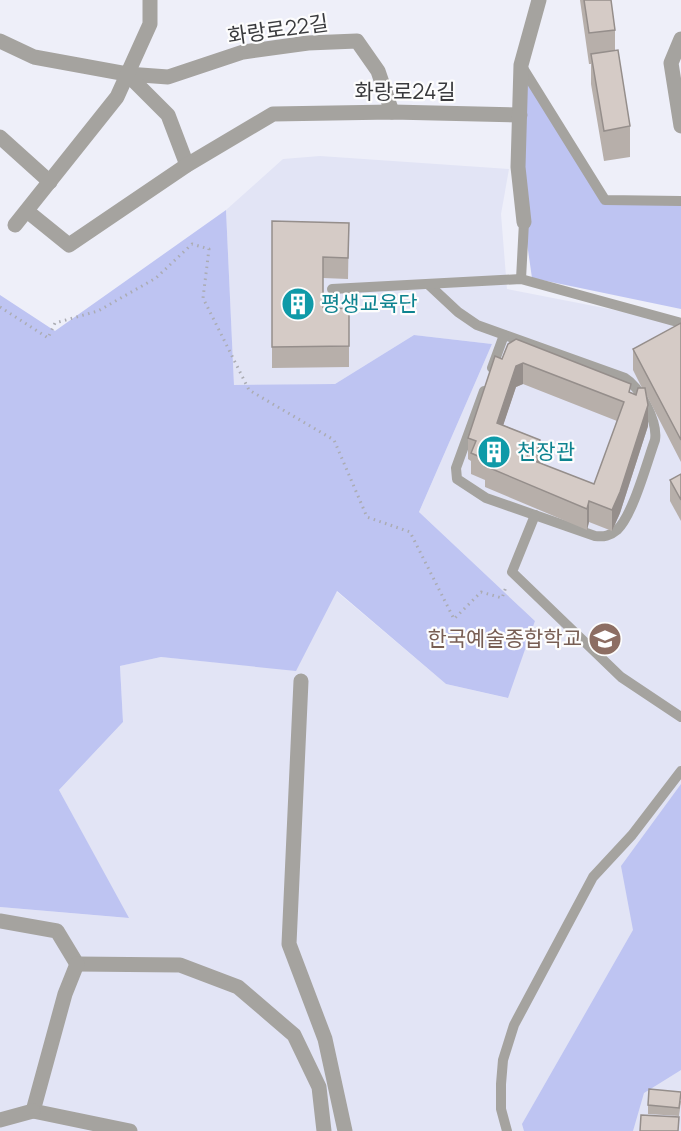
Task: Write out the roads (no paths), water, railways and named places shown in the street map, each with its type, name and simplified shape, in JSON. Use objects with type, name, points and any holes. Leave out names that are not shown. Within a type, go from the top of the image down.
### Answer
[{"type":"street","points":[[15,225],[117,98],[150,24],[150,0]]},
{"type":"street","points":[[524,222],[518,167],[521,65],[538,0]]},
{"type":"street","points":[[681,39],[671,63],[681,126]]},
{"type":"street","points":[[0,41],[34,57],[127,74],[168,114],[187,165]]},
{"type":"street","name":"화랑로22길","points":[[127,74],[168,77],[243,52],[308,43],[357,41],[378,71],[392,112]]},
{"type":"street","name":"화랑로24길","points":[[27,211],[69,245],[187,165],[273,114],[392,112],[520,115]]},
{"type":"street","points":[[0,136],[50,182]]},
{"type":"street","points":[[301,681],[289,944],[325,1039],[345,1131]]},
{"type":"street","points":[[0,921],[57,931],[78,964]]},
{"type":"street","points":[[33,1111],[65,994],[78,964]]},
{"type":"street","points":[[78,964],[180,965],[238,987],[294,1035],[319,1087],[324,1131]]},
{"type":"street","points":[[0,1120],[33,1111],[130,1131]]},
{"type":"lane","points":[[521,65],[605,200],[681,201]]},
{"type":"lane","points":[[521,279],[524,222]]},
{"type":"lane","points":[[332,289],[521,279],[681,323]]},
{"type":"lane","points":[[428,284],[467,319],[477,325],[632,382],[655,424],[656,440],[627,516],[623,524],[610,535],[596,536],[535,515],[486,498],[460,483],[455,473],[504,335]]},
{"type":"lane","points":[[535,515],[512,572],[621,677],[681,717]]},
{"type":"lane","points":[[507,1131],[501,1109],[501,1084],[503,1060],[514,1024],[593,877],[632,835],[681,771]]},
{"type":"place","name":"평생교육단","points":[[298,304]]},
{"type":"place","name":"천장관","points":[[494,452]]},
{"type":"place","name":"한국예술종합학교","points":[[605,639]]}]
